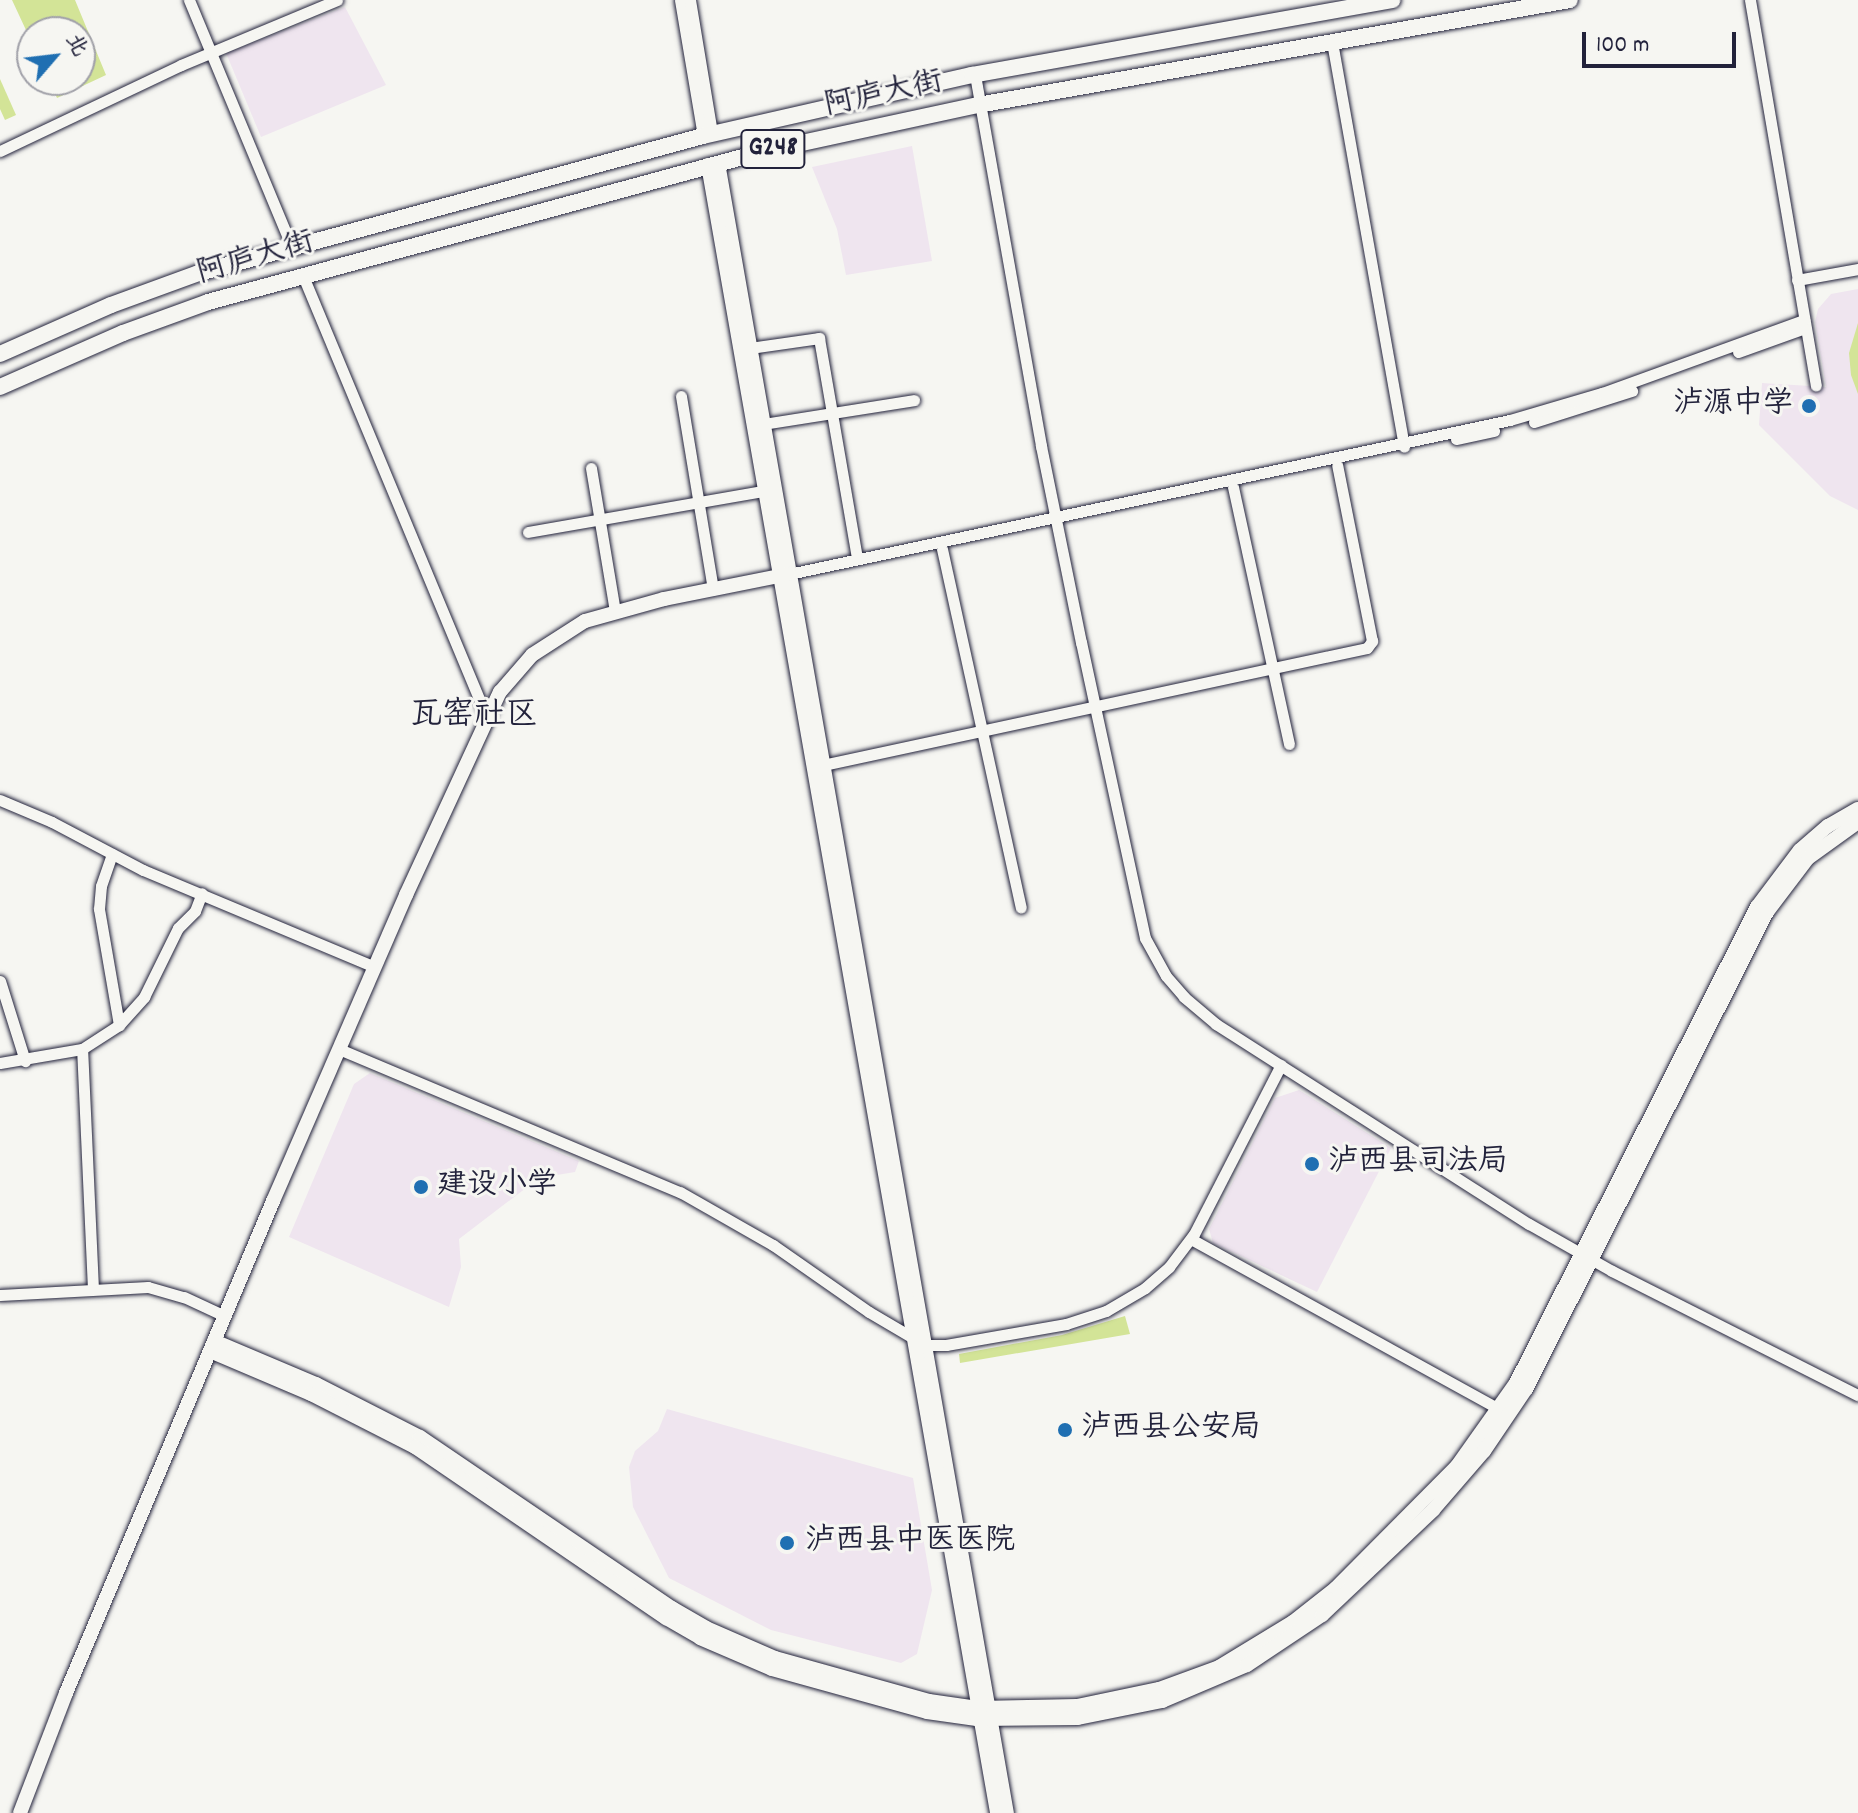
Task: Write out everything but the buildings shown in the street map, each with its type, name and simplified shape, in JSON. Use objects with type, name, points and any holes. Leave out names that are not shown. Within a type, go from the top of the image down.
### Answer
[{"type":"highway","name":"阿庐大街","points":[[708,134],[975,75],[1392,0]]},
{"type":"highway","name":"阿庐大街","points":[[0,387],[176,313],[713,164],[980,104],[1570,0]]},
{"type":"highway","name":"G248","points":[[0,354],[166,284],[708,134]]},
{"type":"main road","points":[[713,164],[750,348],[785,578],[984,1714],[997,1813]]},
{"type":"main road","points":[[713,164],[764,491],[823,765],[919,1342]]},
{"type":"main road","points":[[20,1813],[66,1693],[375,967],[487,719],[509,679],[532,655],[571,628],[615,611],[713,589],[785,578]]},
{"type":"main road","points":[[28,1813],[72,1696],[215,1348],[225,1316],[342,1050],[506,696],[525,672],[562,641],[601,622],[785,578]]},
{"type":"main road","points":[[1586,1256],[1761,900],[1787,864],[1814,837],[1858,809]]},
{"type":"main road","points":[[215,1348],[316,1384],[420,1437],[706,1628],[775,1658],[844,1680],[984,1714],[1052,1709],[1119,1699],[1195,1677],[1242,1655],[1293,1622],[1336,1588],[1439,1487],[1504,1412],[1516,1383],[1767,912],[1808,858],[1858,822]]},
{"type":"main road","points":[[984,1714],[1007,1813]]},
{"type":"street","points":[[189,0],[292,247]]},
{"type":"street","points":[[0,151],[211,53],[337,0]]},
{"type":"street","points":[[680,0],[708,134]]},
{"type":"street","points":[[690,0],[708,134]]},
{"type":"street","points":[[1750,0],[1816,385]]},
{"type":"street","points":[[1332,42],[1404,446]]},
{"type":"street","points":[[975,75],[1056,521],[1095,708],[1151,951],[1166,976],[1194,1007],[1586,1256],[1858,1395]]},
{"type":"street","points":[[1797,280],[1858,269]]},
{"type":"street","points":[[303,276],[487,719]]},
{"type":"street","points":[[785,578],[857,559],[1337,465],[1566,404],[1805,324]]},
{"type":"street","points":[[750,348],[819,338],[857,559]]},
{"type":"street","points":[[681,396],[713,589]]},
{"type":"street","points":[[763,424],[914,400]]},
{"type":"street","points":[[785,578],[942,549],[1056,521],[1404,446]]},
{"type":"street","points":[[823,765],[1365,650],[1371,644],[1337,465]]},
{"type":"street","points":[[591,468],[615,611]]},
{"type":"street","points":[[1233,487],[1289,744]]},
{"type":"street","points":[[528,532],[764,491]]},
{"type":"street","points":[[942,549],[1021,907]]},
{"type":"street","points":[[0,800],[112,854],[375,967]]},
{"type":"street","points":[[112,854],[101,886],[99,909],[119,1025]]},
{"type":"street","points":[[0,1063],[82,1049],[119,1025],[144,997],[178,928],[195,911],[202,893]]},
{"type":"street","points":[[0,981],[25,1061]]},
{"type":"street","points":[[82,1049],[93,1289]]},
{"type":"street","points":[[342,1050],[680,1192],[773,1245],[869,1312],[919,1342],[960,1343],[1093,1316],[1145,1288],[1169,1267],[1191,1239],[1281,1065]]},
{"type":"street","points":[[1191,1239],[1504,1412]]},
{"type":"street","points":[[0,1295],[148,1287],[184,1297],[225,1316]]},
{"type":"shaded area","points":[[345,7],[386,85],[261,137],[226,53]]},
{"type":"shaded area","points":[[912,146],[932,261],[846,275],[837,229],[812,167]]},
{"type":"shaded area","name":"泸源中学","points":[[1858,289],[1858,510],[1830,496],[1759,425],[1762,383],[1826,387],[1815,322],[1818,309],[1831,294]]},
{"type":"shaded area","name":"建设小学","points":[[370,1073],[579,1161],[575,1172],[539,1178],[459,1239],[461,1267],[449,1307],[289,1237],[354,1084]]},
{"type":"shaded area","name":"泸西县司法局","points":[[1299,1090],[1391,1148],[1317,1292],[1213,1243],[1209,1229],[1275,1098]]},
{"type":"shaded area","name":"泸西县中医医院","points":[[667,1409],[913,1478],[932,1590],[917,1654],[901,1663],[771,1630],[669,1578],[633,1507],[629,1467],[635,1451],[658,1431]]},
{"type":"green space","points":[[12,0],[75,0],[82,16],[19,16]]},
{"type":"green space","points":[[96,51],[106,75],[96,80]]},
{"type":"green space","points":[[0,79],[16,115],[5,120],[0,109]]},
{"type":"green space","points":[[1858,323],[1858,394],[1851,375],[1849,353]]},
{"type":"green space","points":[[1125,1316],[1130,1334],[960,1363],[959,1354],[1062,1335]]},
{"type":"place","name":"泸源中学","points":[[1809,406]]},
{"type":"place","name":"泸西县司法局","points":[[1312,1164]]},
{"type":"place","name":"建设小学","points":[[421,1187]]},
{"type":"place","name":"泸西县公安局","points":[[1065,1430]]},
{"type":"place","name":"泸西县中医医院","points":[[787,1543]]},
{"type":"district","name":"瓦窑社区","points":[[474,717]]}]
